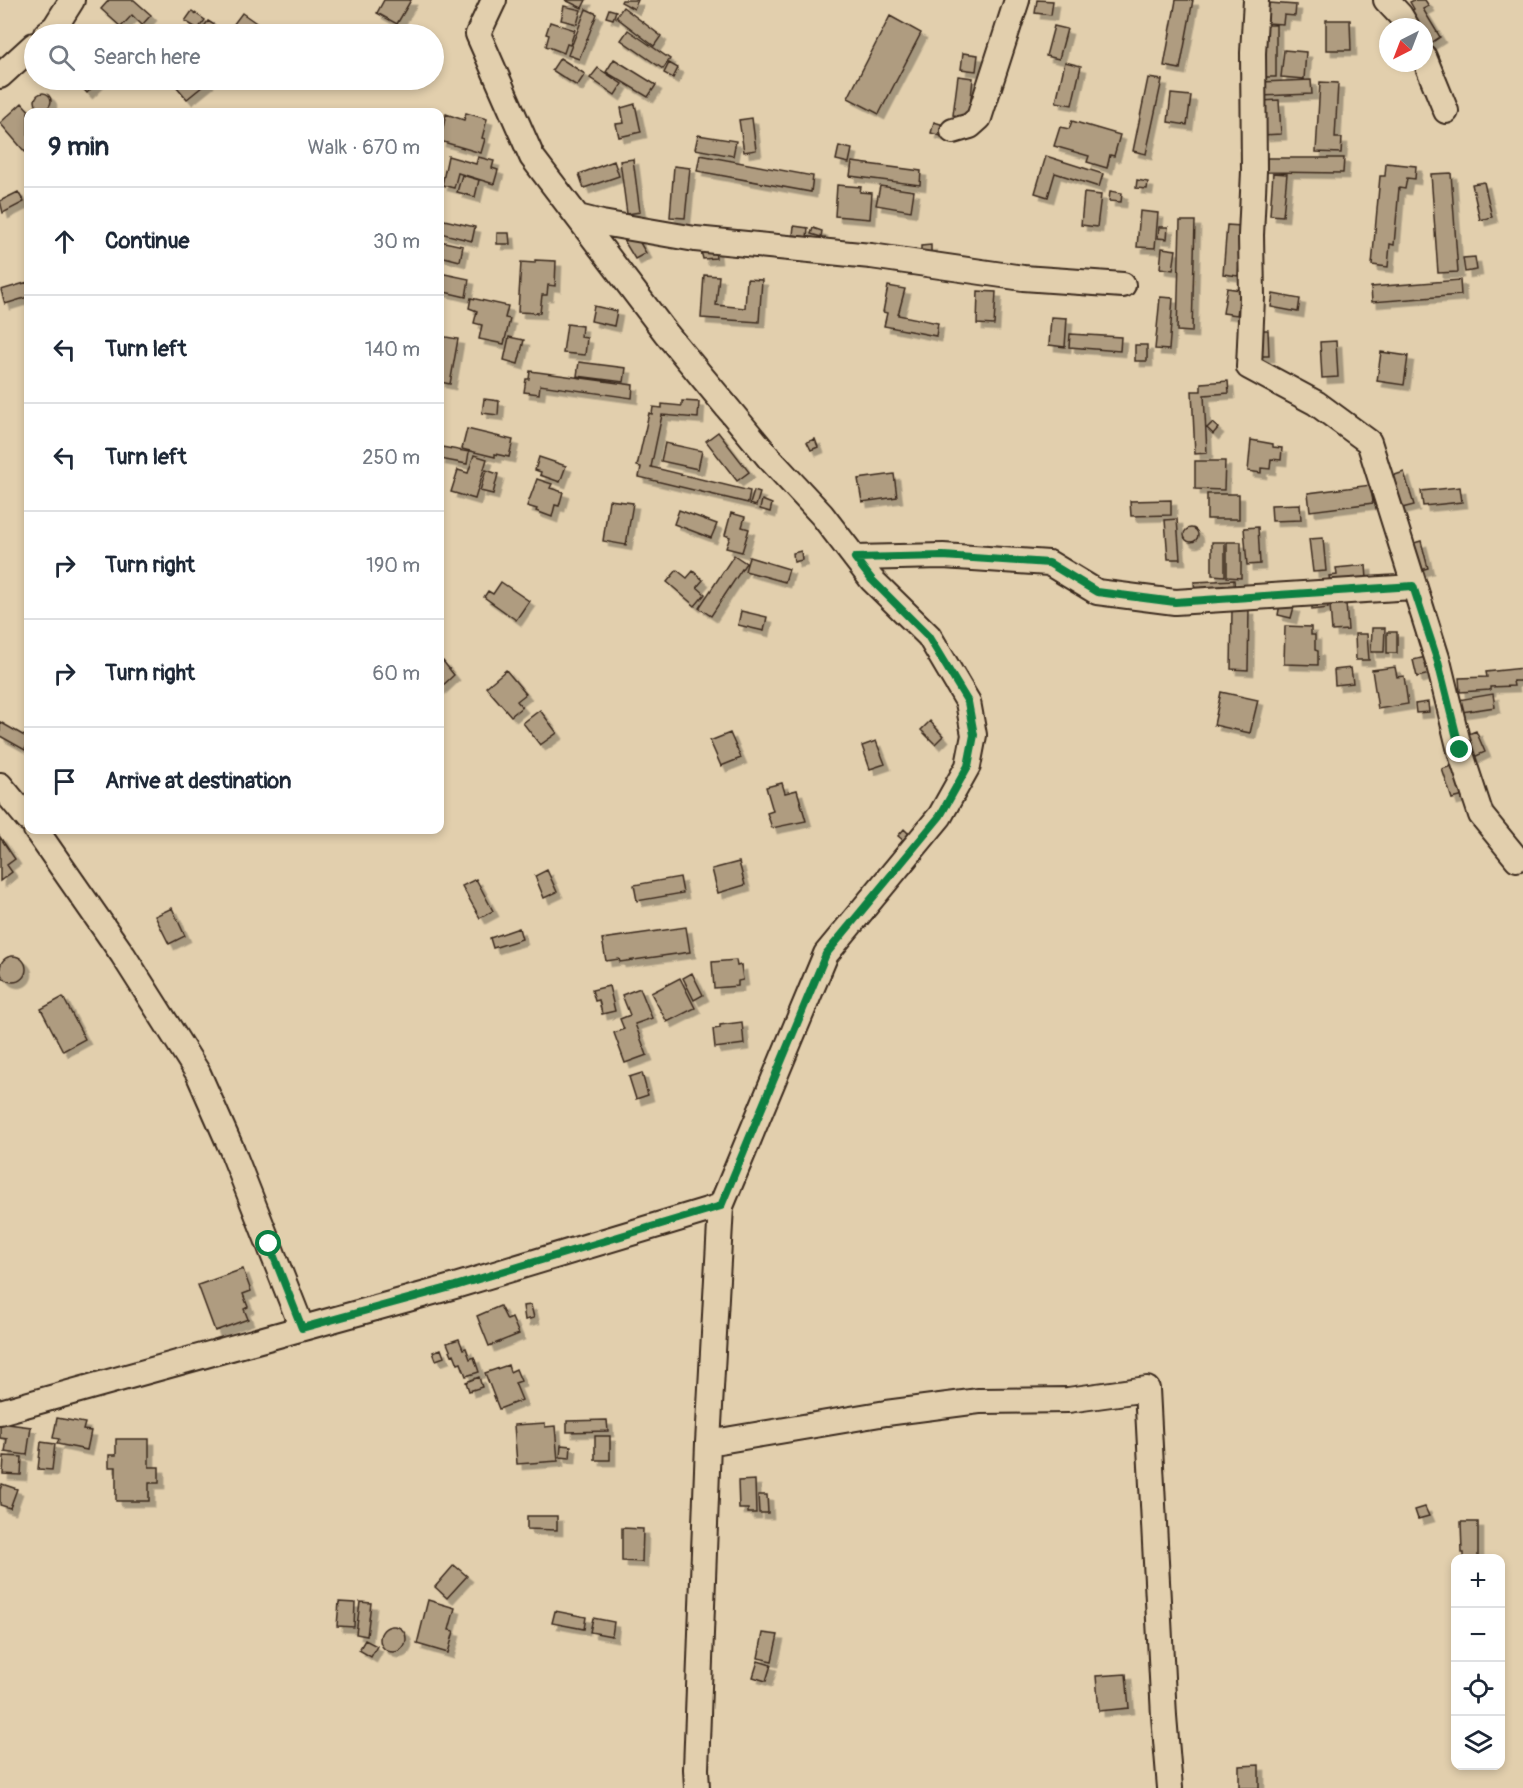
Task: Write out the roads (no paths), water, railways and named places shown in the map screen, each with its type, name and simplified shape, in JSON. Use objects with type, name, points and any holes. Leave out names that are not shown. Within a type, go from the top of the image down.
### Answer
[{"type":"street","points":[[57,24],[72,0]]},
{"type":"street","points":[[495,0],[478,34],[532,157],[665,332],[769,458],[822,515],[872,580],[928,636],[968,702],[974,735],[968,766],[940,816],[826,954],[721,1206],[708,1443],[697,1788]]},
{"type":"street","points":[[953,131],[970,126],[979,118],[1017,0]]},
{"type":"street","points":[[1257,0],[1253,53],[1254,171],[1249,367],[1316,403],[1369,442],[1438,662],[1460,750],[1480,815],[1517,859]]},
{"type":"street","points":[[1386,0],[1402,18]]},
{"type":"street","points":[[0,76],[24,54]]},
{"type":"street","points":[[1430,72],[1446,111]]},
{"type":"street","points":[[578,217],[695,239],[871,256],[1023,278],[1123,285]]},
{"type":"street","points":[[855,558],[943,556],[1049,563],[1097,592],[1175,602],[1413,586]]},
{"type":"street","points":[[0,785],[24,814]]},
{"type":"street","points":[[39,834],[123,955],[198,1073],[232,1150],[302,1328]]},
{"type":"street","points":[[0,1412],[455,1286],[721,1206]]},
{"type":"street","points":[[708,1443],[886,1413],[979,1401],[1068,1400],[1147,1389],[1164,1716],[1170,1788]]}]
